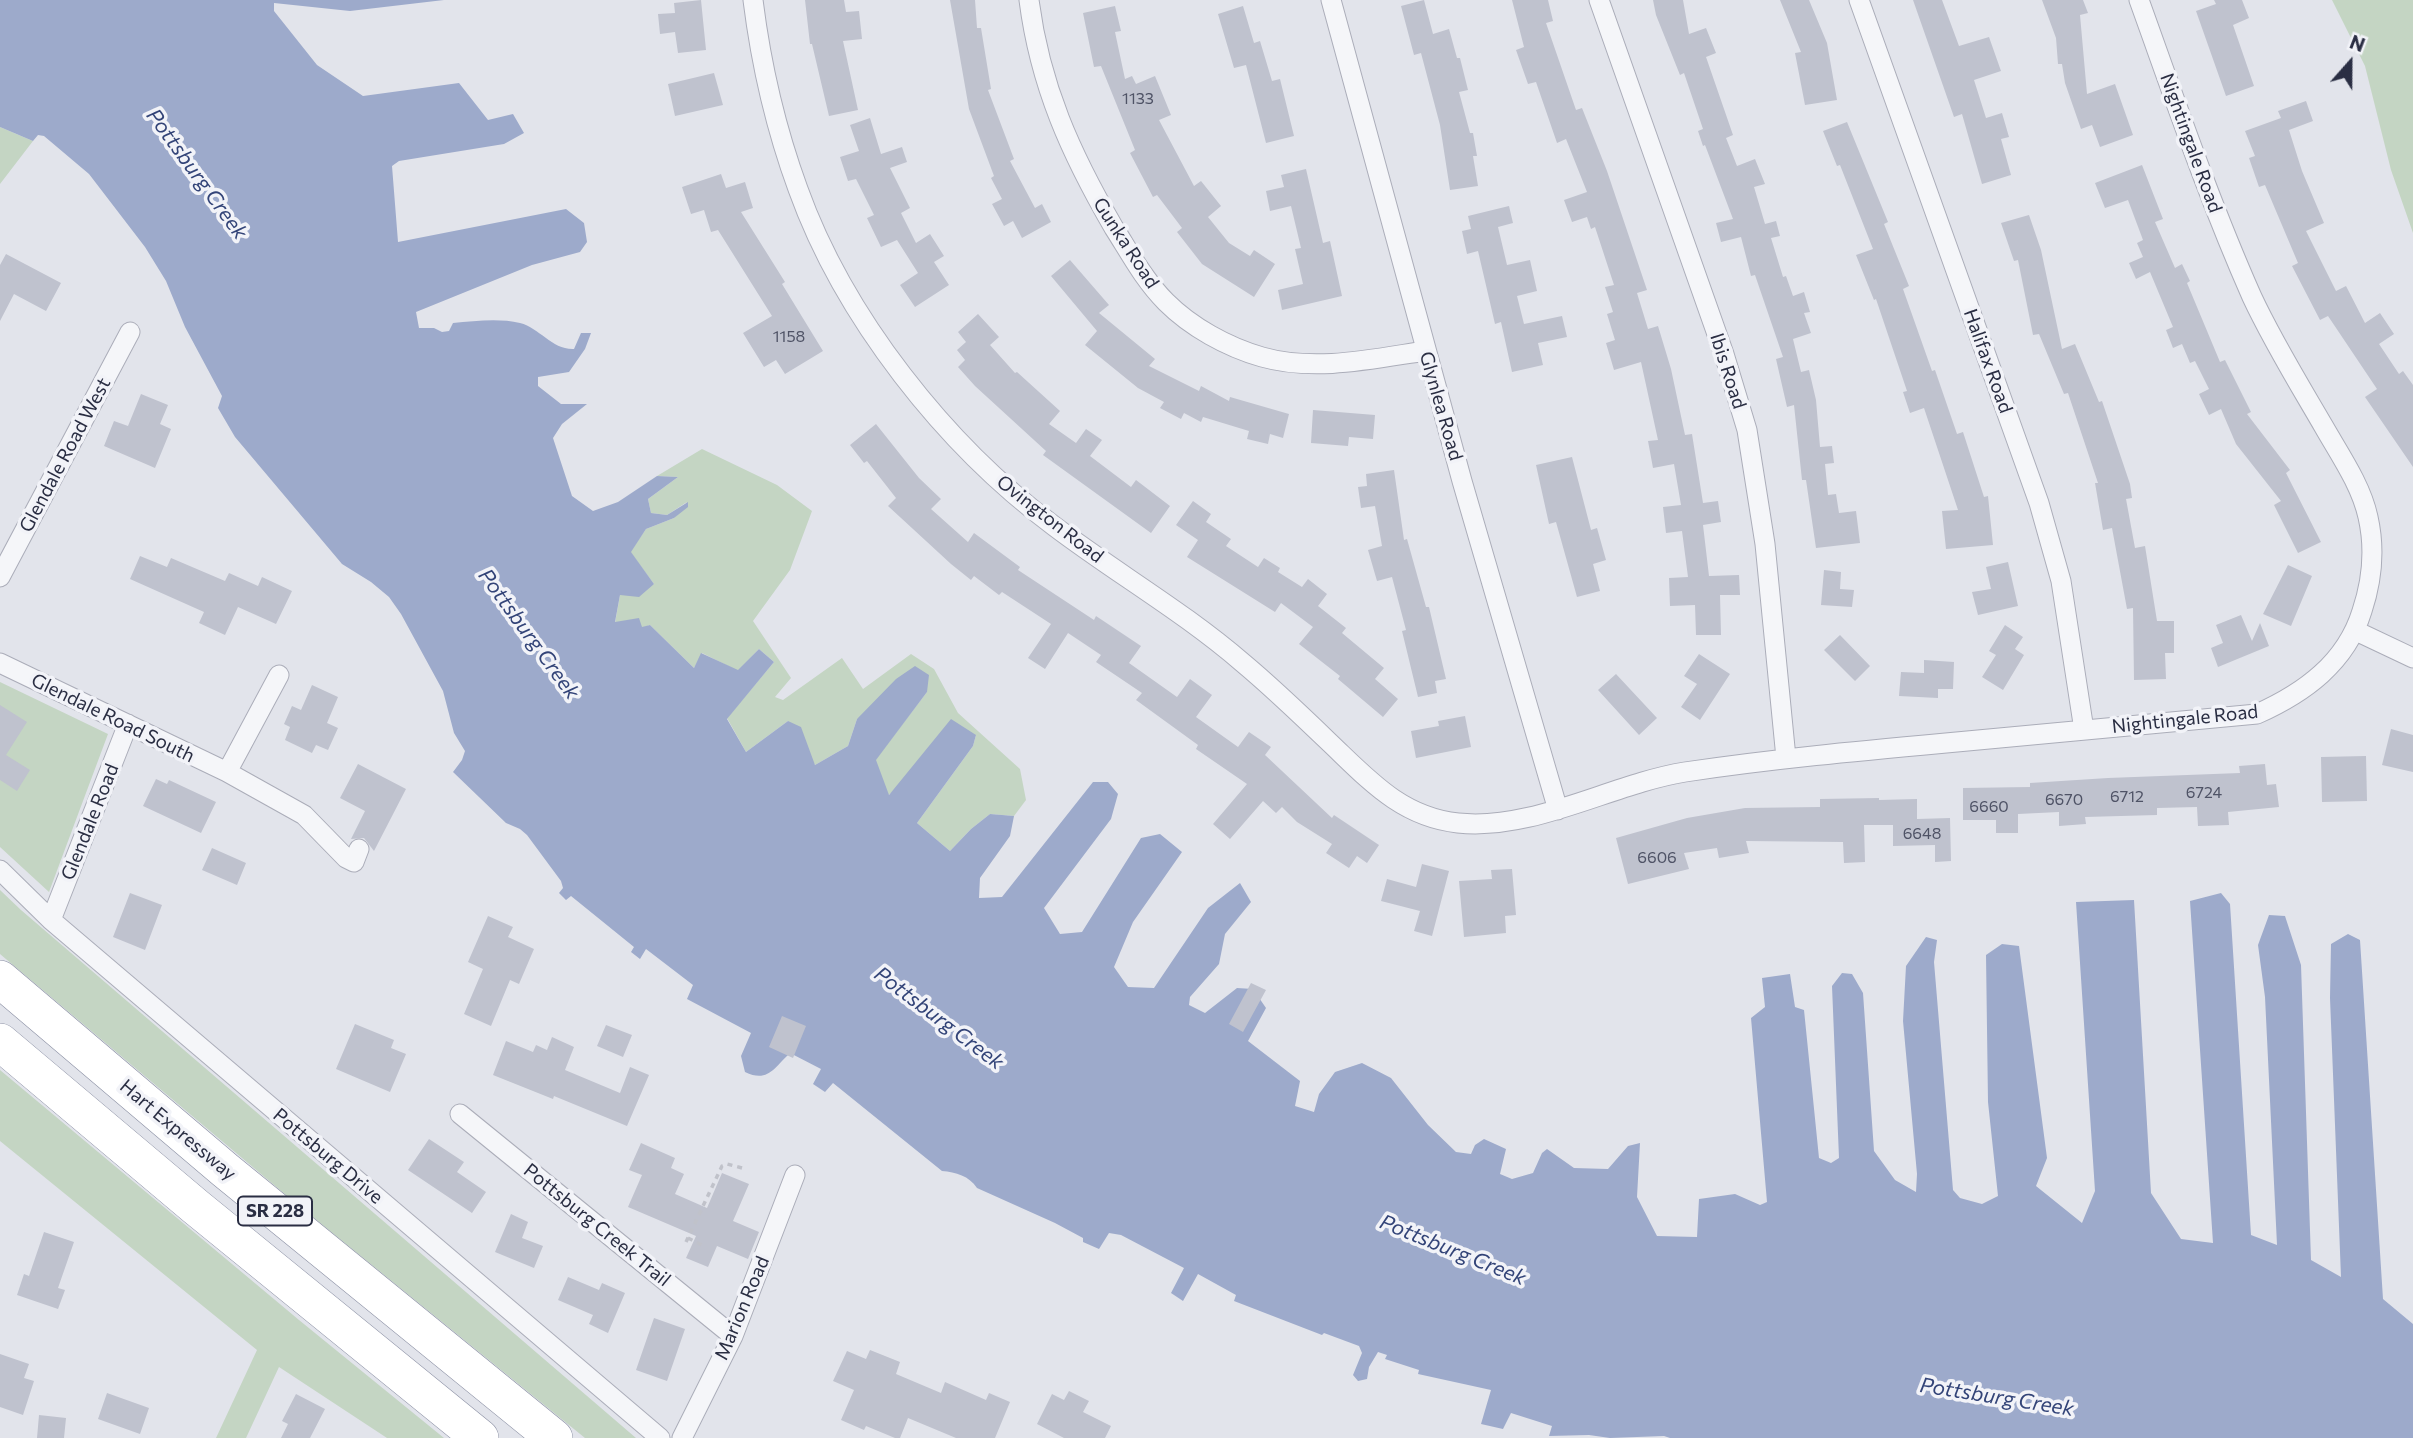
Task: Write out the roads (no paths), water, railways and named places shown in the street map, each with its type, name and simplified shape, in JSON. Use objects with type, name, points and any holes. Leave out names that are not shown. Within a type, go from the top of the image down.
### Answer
[{"type":"highway","name":"Hart Expressway","points":[[0,979],[225,1170],[554,1438]]},
{"type":"highway","name":"SR 228","points":[[0,1042],[196,1207],[480,1438]]},
{"type":"street","name":"Ovington Road","points":[[753,0],[761,54],[782,138],[798,190],[818,236],[840,279],[883,349],[941,421],[975,458],[1053,526],[1233,654],[1270,685],[1369,782],[1392,798],[1436,820],[1465,824],[1513,819],[1558,810]]},
{"type":"street","name":"Gunka Road","points":[[1030,0],[1042,67],[1072,152],[1136,264],[1167,303],[1228,345],[1261,357],[1292,363],[1373,359],[1425,351]]},
{"type":"street","name":"Glynlea Road","points":[[1331,0],[1425,351],[1558,810]]},
{"type":"street","name":"Ibis Road","points":[[1599,0],[1724,354],[1747,430],[1765,544],[1786,758]]},
{"type":"street","name":"Halifax Road","points":[[1859,0],[2039,503],[2061,581],[2084,730]]},
{"type":"street","name":"Nightingale Road","points":[[1558,810],[1610,792],[1677,774],[1786,758],[2257,715],[2305,690],[2335,662],[2356,631],[2366,598],[2372,547],[2368,516],[2345,464],[2259,311],[2219,223],[2139,0]]},
{"type":"street","name":"Glendale Road West","points":[[0,577],[130,332]]},
{"type":"street","points":[[2356,631],[2413,658]]},
{"type":"street","name":"Glendale Road South","points":[[0,663],[227,772],[304,815],[346,858],[354,862],[359,849]]},
{"type":"street","points":[[227,772],[279,675]]},
{"type":"street","name":"Glendale Road","points":[[51,920],[128,724]]},
{"type":"street","name":"Pottsburg Drive","points":[[0,870],[51,920],[660,1438]]},
{"type":"street","name":"Pottsburg Creek Trail","points":[[460,1114],[733,1336]]},
{"type":"street","name":"Marion Road","points":[[682,1438],[733,1336],[795,1175]]},
{"type":"water","name":"Pottsburg Creek","points":[[0,0],[444,0],[350,11],[274,3],[274,11],[317,65],[363,96],[459,83],[488,120],[513,114],[524,133],[504,144],[399,161],[392,166],[398,242],[566,209],[584,223],[587,242],[580,252],[532,265],[416,312],[419,328],[434,328],[442,332],[449,331],[453,323],[512,321],[534,329],[559,346],[574,349],[581,333],[591,333],[585,349],[569,372],[538,377],[538,386],[561,404],[587,404],[562,424],[553,438],[572,496],[593,511],[618,502],[657,476],[678,477],[648,499],[651,513],[667,515],[688,502],[688,507],[674,518],[646,529],[631,552],[654,584],[639,597],[620,595],[615,622],[639,618],[642,627],[650,625],[694,668],[701,653],[738,670],[759,649],[774,662],[727,719],[746,752],[788,721],[801,727],[815,765],[848,746],[857,719],[896,679],[915,666],[929,675],[927,692],[876,760],[889,795],[951,719],[976,735],[973,746],[917,823],[950,851],[990,814],[1014,816],[1010,836],[980,878],[979,898],[1002,897],[1093,782],[1108,782],[1118,794],[1111,819],[1044,908],[1060,934],[1082,932],[1141,838],[1160,834],[1182,852],[1133,922],[1114,967],[1128,987],[1154,988],[1208,908],[1240,883],[1251,902],[1225,934],[1219,964],[1190,997],[1189,1005],[1205,1013],[1237,988],[1253,989],[1266,1008],[1248,1041],[1300,1081],[1295,1106],[1314,1112],[1319,1094],[1335,1072],[1362,1063],[1391,1078],[1428,1125],[1456,1152],[1471,1154],[1475,1145],[1484,1139],[1506,1149],[1500,1174],[1512,1179],[1533,1173],[1542,1153],[1547,1149],[1574,1168],[1608,1169],[1628,1146],[1640,1143],[1637,1197],[1657,1236],[1697,1237],[1699,1199],[1735,1194],[1760,1205],[1767,1202],[1751,1018],[1765,1007],[1762,978],[1790,974],[1795,1007],[1804,1010],[1819,1158],[1831,1163],[1839,1158],[1832,986],[1842,973],[1852,974],[1863,993],[1874,1151],[1895,1180],[1916,1192],[1917,1174],[1903,1021],[1906,966],[1926,937],[1937,940],[1934,962],[1953,1190],[1960,1198],[1982,1204],[1998,1196],[1988,1102],[1986,955],[2002,944],[2019,946],[2047,1158],[2036,1186],[2082,1223],[2095,1191],[2076,902],[2134,900],[2151,1193],[2181,1239],[2213,1243],[2190,901],[2221,893],[2230,904],[2251,1235],[2277,1245],[2265,997],[2258,945],[2269,915],[2285,916],[2301,965],[2311,1260],[2341,1277],[2330,998],[2331,944],[2348,934],[2360,940],[2383,1299],[2413,1324],[2413,1438],[1610,1438],[1589,1435],[1549,1436],[1552,1426],[1511,1413],[1503,1429],[1481,1424],[1491,1390],[1418,1374],[1419,1370],[1385,1359],[1387,1355],[1378,1352],[1369,1367],[1367,1379],[1358,1381],[1353,1375],[1362,1353],[1359,1346],[1324,1333],[1322,1335],[1234,1301],[1236,1295],[1198,1274],[1183,1301],[1171,1293],[1184,1268],[1121,1235],[1109,1233],[1099,1249],[1083,1242],[1083,1238],[1055,1223],[977,1188],[962,1175],[942,1171],[833,1083],[825,1092],[813,1084],[821,1069],[790,1053],[775,1069],[765,1075],[745,1072],[741,1056],[751,1033],[687,999],[693,985],[646,949],[640,959],[631,952],[634,947],[571,896],[566,900],[559,893],[563,888],[561,881],[527,835],[506,823],[453,772],[465,751],[454,733],[443,691],[401,614],[389,597],[342,564],[235,437],[218,408],[222,396],[185,327],[166,281],[145,247],[89,174],[44,136],[38,135],[33,141],[0,127]]}]
